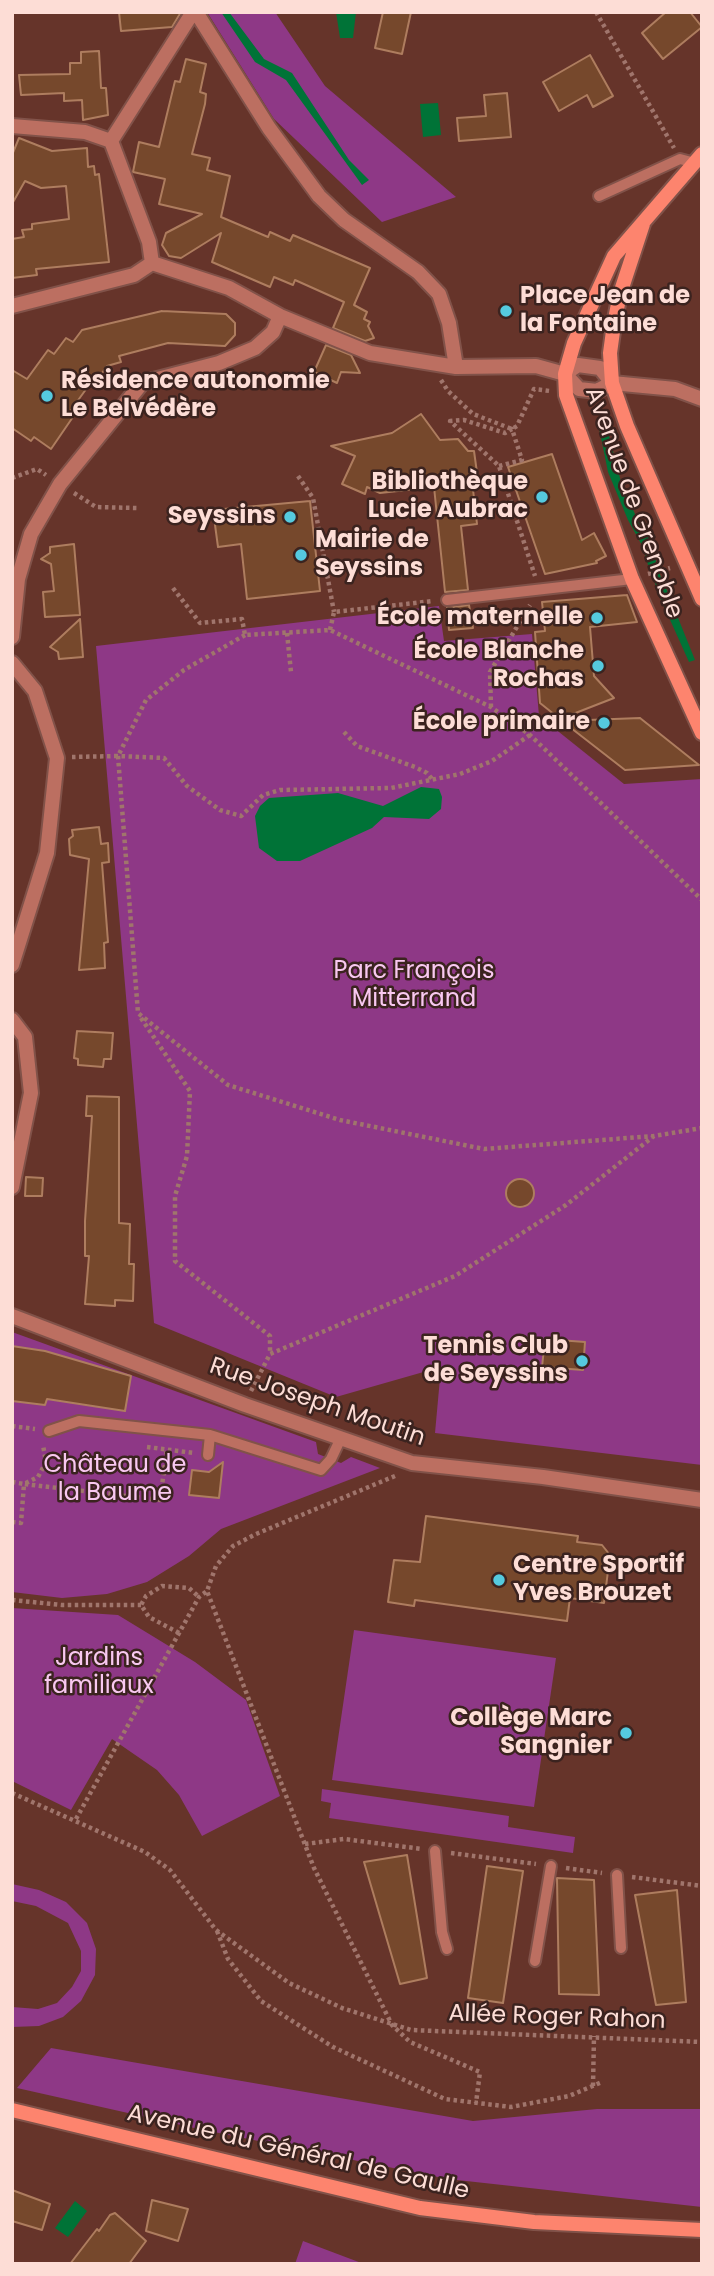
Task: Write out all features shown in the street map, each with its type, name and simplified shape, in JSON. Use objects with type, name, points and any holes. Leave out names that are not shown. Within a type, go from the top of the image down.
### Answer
[{"type":"street","points":[[111,141],[194,12],[269,128],[319,196],[344,220],[418,272],[439,294],[449,323],[449,366]]},
{"type":"street","points":[[12,126],[85,132],[111,141]]},
{"type":"street","points":[[111,141],[149,242],[152,263]]},
{"type":"street","name":"Avenue de Grenoble","points":[[692,158],[614,256],[573,343],[565,374],[566,395],[632,579],[702,733]]},
{"type":"street","name":"Avenue de Grenoble","points":[[645,217],[620,294],[610,353],[612,383],[627,426],[702,599]]},
{"type":"street","points":[[12,306],[134,275],[152,263]]},
{"type":"street","points":[[152,263],[229,288],[280,316],[370,353],[449,366],[536,366],[565,374],[579,389],[597,391],[612,383],[674,389],[702,399]]},
{"type":"street","points":[[12,637],[18,579],[31,534],[60,484],[142,383],[219,363],[255,348],[273,332],[280,316]]},
{"type":"street","points":[[565,374],[578,365],[600,368],[612,383]]},
{"type":"street","points":[[12,663],[35,691],[57,758],[47,853],[12,965]]},
{"type":"street","points":[[12,1020],[24,1037],[31,1093],[12,1187]]},
{"type":"street","name":"Rue Joseph Moutin","points":[[12,1316],[245,1405],[411,1463],[556,1479],[702,1500]]},
{"type":"street","name":"Avenue du Général de Gaulle","points":[[12,2110],[420,2207],[534,2221],[702,2231]]},
{"type":"lane","points":[[599,197],[692,158]]},
{"type":"lane","points":[[447,600],[632,579]]},
{"type":"lane","points":[[49,1431],[79,1421],[211,1435],[321,1469],[331,1459],[340,1440]]},
{"type":"lane","points":[[208,1455],[211,1435]]},
{"type":"lane","points":[[435,1851],[447,1949]]},
{"type":"lane","points":[[535,1961],[551,1866]]},
{"type":"lane","points":[[617,1875],[621,1948]]},
{"type":"path","points":[[596,12],[692,158]]},
{"type":"path","points":[[449,366],[441,384],[448,391],[473,414],[512,429]]},
{"type":"path","points":[[491,707],[490,672],[527,615],[535,591],[535,572],[499,466],[450,421],[464,420],[505,433],[517,426],[534,389],[556,392]]},
{"type":"path","points":[[499,466],[522,460],[512,429]]},
{"type":"path","points":[[298,476],[313,498],[334,612],[330,630]]},
{"type":"path","points":[[632,579],[687,563]]},
{"type":"path","points":[[173,589],[200,623],[242,619],[245,635]]},
{"type":"path","points":[[334,612],[447,600]]},
{"type":"path","points":[[245,1405],[271,1354],[270,1336],[175,1261],[175,1196],[187,1156],[190,1091],[138,1013],[118,756],[146,700],[184,670],[245,635],[330,630],[491,707],[530,735],[702,900]]},
{"type":"path","points":[[287,633],[290,672]]},
{"type":"path","points":[[344,732],[357,746],[415,767],[427,773],[433,780]]},
{"type":"path","points":[[57,758],[164,758],[187,786],[220,810],[241,816],[263,796],[280,790],[391,788],[433,780],[492,761],[530,735]]},
{"type":"path","points":[[138,1013],[228,1084],[340,1120],[484,1149],[654,1136],[702,1128]]},
{"type":"path","points":[[271,1354],[455,1276],[566,1205],[654,1136]]},
{"type":"path","points":[[12,1426],[49,1431]]},
{"type":"path","points":[[24,1484],[38,1477],[46,1462],[43,1444],[31,1428]]},
{"type":"path","points":[[12,1482],[160,1500],[167,1449]]},
{"type":"path","points":[[76,1819],[199,1597],[207,1591],[216,1566],[233,1546],[402,1474],[411,1463]]},
{"type":"path","points":[[12,1522],[21,1523],[24,1484]]},
{"type":"path","points":[[141,1605],[146,1596],[162,1586],[189,1588],[199,1597]]},
{"type":"path","points":[[207,1591],[305,1844],[392,2025],[410,2042],[480,2072],[476,2103]]},
{"type":"path","points":[[12,1600],[62,1605],[141,1605]]},
{"type":"path","points":[[141,1605],[149,1616],[179,1633]]},
{"type":"path","points":[[12,1793],[76,1819],[145,1853],[170,1870],[216,1930],[228,1959],[261,2001],[333,2047],[445,2099],[511,2107],[569,2096],[602,2082]]},
{"type":"path","points":[[305,1844],[344,1839],[702,1886]]},
{"type":"path","points":[[216,1930],[289,1983],[342,2008],[392,2025]]},
{"type":"path","name":"Allée Roger Rahon","points":[[392,2025],[411,2030],[702,2042]]},
{"type":"path","points":[[593,2086],[594,2036]]},
{"type":"green space","points":[[207,12],[275,12],[325,86],[456,197],[382,222],[274,119]]},
{"type":"green space","name":"Parc François Mitterrand","points":[[439,606],[444,641],[532,634],[539,716],[624,784],[702,779],[702,1465],[435,1433],[441,1367],[336,1397],[154,1323],[96,646]]},
{"type":"green space","name":"Château de la Baume","points":[[12,1332],[316,1442],[318,1454],[341,1463],[351,1457],[380,1468],[221,1529],[189,1556],[147,1582],[107,1594],[62,1598],[12,1592]]},
{"type":"green space","name":"Jardins familiaux","points":[[12,1608],[118,1615],[195,1662],[246,1700],[280,1796],[202,1836],[179,1795],[157,1770],[112,1739],[71,1810],[12,1781]]},
{"type":"green space","points":[[354,1630],[556,1658],[534,1807],[332,1780]]},
{"type":"green space","points":[[322,1789],[509,1816],[508,1827],[575,1837],[573,1853],[329,1818],[331,1803],[321,1801]]},
{"type":"green space","points":[[12,1884],[39,1890],[66,1902],[87,1923],[96,1949],[95,1975],[81,2001],[63,2017],[39,2026],[12,2027],[12,2007],[38,2009],[57,2003],[72,1987],[81,1971],[81,1951],[68,1923],[36,1906],[12,1901]]},
{"type":"green space","points":[[51,2048],[473,2121],[597,2109],[702,2109],[702,2207],[448,2179],[199,2129],[17,2088]]},
{"type":"green space","points":[[303,2241],[364,2264],[295,2264]]},
{"type":"shaded area","points":[[221,12],[229,12],[264,59],[292,73],[349,160],[369,180],[362,185],[286,80],[255,62]]},
{"type":"shaded area","points":[[336,12],[356,12],[353,38],[340,38]]},
{"type":"shaded area","points":[[438,103],[441,135],[423,137],[420,104]]},
{"type":"shaded area","points":[[605,420],[621,482],[638,521],[653,541],[656,562],[648,565],[644,549],[628,520],[608,472],[598,423]]},
{"type":"shaded area","points":[[662,578],[695,660],[689,662],[658,593],[654,580]]},
{"type":"shaded area","points":[[421,787],[439,789],[442,797],[441,809],[429,819],[384,817],[372,828],[300,861],[277,861],[259,848],[255,816],[260,806],[269,798],[338,793],[383,806]]},
{"type":"shaded area","points":[[75,2201],[87,2211],[68,2237],[55,2228]]},
{"type":"building","points":[[119,12],[181,12],[172,27],[121,31]]},
{"type":"building","points":[[383,12],[411,12],[402,54],[375,48]]},
{"type":"building","points":[[666,12],[690,12],[702,27],[663,59],[642,33]]},
{"type":"building","points":[[99,51],[101,88],[106,88],[108,115],[83,120],[82,100],[64,101],[64,93],[21,95],[19,75],[70,74],[70,63],[81,63],[81,52]]},
{"type":"building","points":[[590,55],[613,96],[593,107],[587,95],[559,111],[543,82]]},
{"type":"building","points":[[186,59],[206,64],[200,92],[206,94],[205,104],[192,154],[210,158],[207,170],[230,176],[221,217],[268,237],[270,232],[290,241],[293,235],[370,268],[354,305],[367,312],[364,319],[370,322],[368,326],[374,338],[365,341],[333,328],[344,302],[295,280],[293,285],[274,277],[270,287],[212,262],[221,233],[181,258],[169,256],[162,245],[166,233],[202,214],[159,204],[165,179],[133,172],[139,142],[159,147],[175,81],[180,82]]},
{"type":"building","points":[[507,93],[511,137],[459,141],[457,118],[486,116],[484,95]]},
{"type":"building","points":[[19,138],[52,151],[87,148],[88,167],[94,166],[95,175],[99,174],[109,262],[36,269],[37,275],[12,278],[12,239],[24,237],[22,230],[32,229],[32,224],[69,219],[66,186],[41,188],[25,181],[12,204],[12,155]]},
{"type":"building","points":[[162,311],[226,314],[235,323],[235,335],[225,346],[168,343],[119,356],[121,362],[107,366],[95,383],[92,381],[71,410],[75,414],[51,449],[34,437],[31,441],[12,428],[12,370],[27,379],[48,350],[54,354],[66,338],[73,342],[82,330]]},
{"type":"building","points":[[326,345],[351,355],[360,373],[341,372],[337,383],[314,372]]},
{"type":"building","points":[[421,414],[440,440],[458,439],[468,451],[474,451],[478,480],[472,481],[477,524],[461,526],[468,590],[445,592],[434,487],[380,493],[367,487],[365,494],[342,484],[355,456],[331,446],[392,433]]},
{"type":"building","name":"Bibliothèque Lucie Aubrac","points":[[552,454],[582,540],[594,533],[606,556],[596,561],[597,563],[545,574],[508,467]]},
{"type":"building","name":"Mairie de Seyssins","points":[[310,501],[320,591],[247,599],[241,544],[218,547],[213,510]]},
{"type":"building","points":[[74,544],[80,615],[45,617],[43,592],[54,591],[51,564],[41,559],[50,553],[50,547]]},
{"type":"building","points":[[627,595],[637,622],[590,627],[594,676],[614,698],[560,719],[540,703],[535,632],[545,631],[542,602]]},
{"type":"building","points":[[469,605],[473,628],[449,630],[447,608]]},
{"type":"building","points":[[80,619],[83,657],[59,659],[58,652],[50,647]]},
{"type":"building","points":[[640,718],[699,765],[625,770],[562,721]]},
{"type":"building","points":[[99,827],[101,844],[108,843],[109,862],[102,863],[108,942],[104,943],[105,968],[79,970],[89,859],[70,855],[69,839],[73,836],[72,830]]},
{"type":"building","points":[[77,1031],[113,1033],[111,1059],[104,1059],[103,1067],[78,1065],[78,1059],[74,1058]]},
{"type":"building","points":[[87,1096],[119,1097],[119,1223],[130,1224],[129,1264],[134,1264],[133,1301],[115,1300],[115,1306],[85,1304],[89,1256],[85,1256],[85,1221],[92,1116],[86,1116]]},
{"type":"building","points":[[26,1177],[43,1178],[42,1196],[25,1196]]},
{"type":"building","points":[[520,1179],[530,1183],[534,1193],[530,1203],[520,1207],[510,1203],[506,1193],[510,1183]]},
{"type":"building","points":[[545,1339],[585,1342],[583,1370],[542,1367]]},
{"type":"building","name":"Château de la Baume","points":[[12,1346],[45,1351],[131,1376],[125,1411],[47,1399],[45,1405],[12,1401]]},
{"type":"building","points":[[223,1462],[219,1498],[189,1495],[192,1470],[209,1472]]},
{"type":"building","name":"Centre Sportif Yves Brouzet","points":[[426,1516],[578,1536],[577,1542],[602,1545],[610,1555],[604,1603],[570,1598],[567,1621],[415,1600],[414,1606],[388,1602],[394,1560],[420,1562]]},
{"type":"building","points":[[407,1855],[427,1978],[400,1984],[364,1862]]},
{"type":"building","points":[[487,1866],[523,1871],[503,2003],[468,1998]]},
{"type":"building","points":[[557,1878],[594,1880],[599,1995],[559,1994]]},
{"type":"building","points":[[677,1890],[686,2002],[656,2005],[635,1895]]},
{"type":"building","points":[[12,2190],[50,2204],[42,2230],[12,2221]]},
{"type":"building","points":[[152,2200],[188,2209],[178,2241],[146,2231]]},
{"type":"building","points":[[115,2213],[146,2241],[129,2264],[70,2264],[97,2229],[99,2231],[110,2215]]},
{"type":"waterway","points":[[649,556],[661,587]]},
{"type":"place","name":"Place Jean de la Fontaine","points":[[506,311]]},
{"type":"place","name":"Résidence autonomie Le Belvédère","points":[[47,396]]},
{"type":"place","name":"Bibliothèque Lucie Aubrac","points":[[542,497]]},
{"type":"place","name":"Seyssins","points":[[290,517]]},
{"type":"place","name":"Mairie de Seyssins","points":[[301,555]]},
{"type":"place","name":"École maternelle","points":[[597,618]]},
{"type":"place","name":"École Blanche Rochas","points":[[598,666]]},
{"type":"place","name":"École primaire","points":[[604,723]]},
{"type":"place","name":"Tennis Club de Seyssins","points":[[582,1361]]},
{"type":"place","name":"Centre Sportif Yves Brouzet","points":[[499,1580]]},
{"type":"place","name":"Collège Marc Sangnier","points":[[626,1733]]}]
